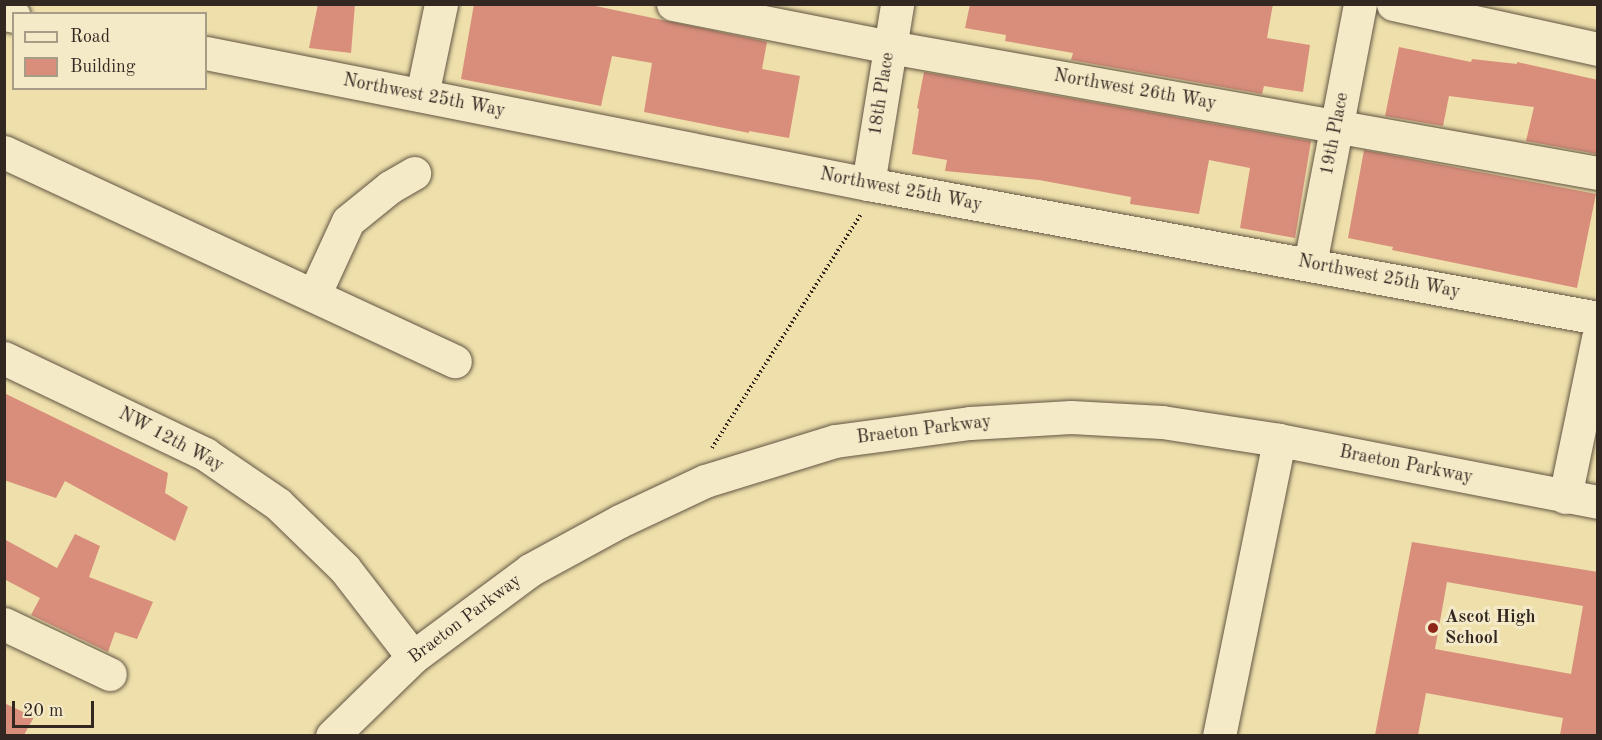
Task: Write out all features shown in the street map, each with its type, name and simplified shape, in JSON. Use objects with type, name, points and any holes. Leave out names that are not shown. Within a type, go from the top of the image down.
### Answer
[{"type":"street","points":[[422,95],[441,4]]},
{"type":"street","name":"Northwest 26th Way","points":[[673,4],[890,47],[1598,173]]},
{"type":"street","name":"18th Place","points":[[868,184],[897,4]]},
{"type":"street","name":"19th Place","points":[[1310,264],[1360,4]]},
{"type":"street","points":[[1393,4],[1598,49]]},
{"type":"street","name":"Northwest 25th Way","points":[[207,53],[868,184],[1598,318]]},
{"type":"street","points":[[4,152],[455,361]]},
{"type":"street","points":[[314,295],[348,221],[390,187],[414,173]]},
{"type":"street","points":[[1565,497],[1598,337]]},
{"type":"street","name":"NW 12th Way","points":[[4,358],[205,454],[278,504],[345,569],[413,657]]},
{"type":"street","name":"Braeton Parkway","points":[[332,735],[413,657],[530,570],[620,521],[694,486],[835,441],[970,423],[1071,417],[1162,422],[1279,440],[1598,502]]},
{"type":"street","points":[[1219,735],[1279,440]]},
{"type":"street","points":[[4,624],[110,674]]},
{"type":"path","points":[[694,486],[714,444],[860,218],[868,184]]},
{"type":"building","points":[[318,4],[355,4],[351,53],[309,48]]},
{"type":"building","points":[[474,4],[586,4],[767,42],[762,69],[800,76],[789,138],[749,131],[749,133],[644,112],[652,63],[612,56],[601,106],[461,79]]},
{"type":"building","points":[[970,4],[1273,4],[1267,38],[1310,45],[1303,92],[1264,86],[1262,94],[1071,60],[1073,53],[1005,41],[1006,35],[965,28]]},
{"type":"building","points":[[1399,47],[1471,62],[1472,59],[1517,64],[1517,62],[1598,80],[1597,154],[1526,141],[1534,107],[1449,96],[1443,126],[1385,116]]},
{"type":"building","points":[[924,72],[1311,141],[1295,238],[1240,228],[1250,168],[1209,160],[1199,214],[1130,204],[1131,197],[1039,180],[945,171],[947,160],[912,154]]},
{"type":"building","points":[[1364,150],[1596,194],[1577,288],[1392,250],[1393,247],[1348,238]]},
{"type":"building","points":[[4,393],[168,473],[165,493],[188,507],[175,541],[65,481],[56,498],[4,480]]},
{"type":"building","points":[[75,534],[100,546],[89,577],[153,602],[137,639],[115,632],[108,652],[31,615],[40,598],[4,579],[4,539],[57,568]]},
{"type":"building","points":[[1412,542],[1598,572],[1598,735],[1560,735],[1563,718],[1426,693],[1418,735],[1375,735]],"holes":[[[1447,582],[1583,606],[1571,674],[1435,649]]]},
{"type":"building","points":[[4,703],[34,717],[24,735],[4,735]]},
{"type":"place","name":"Ascot High School","points":[[1433,628]]}]
